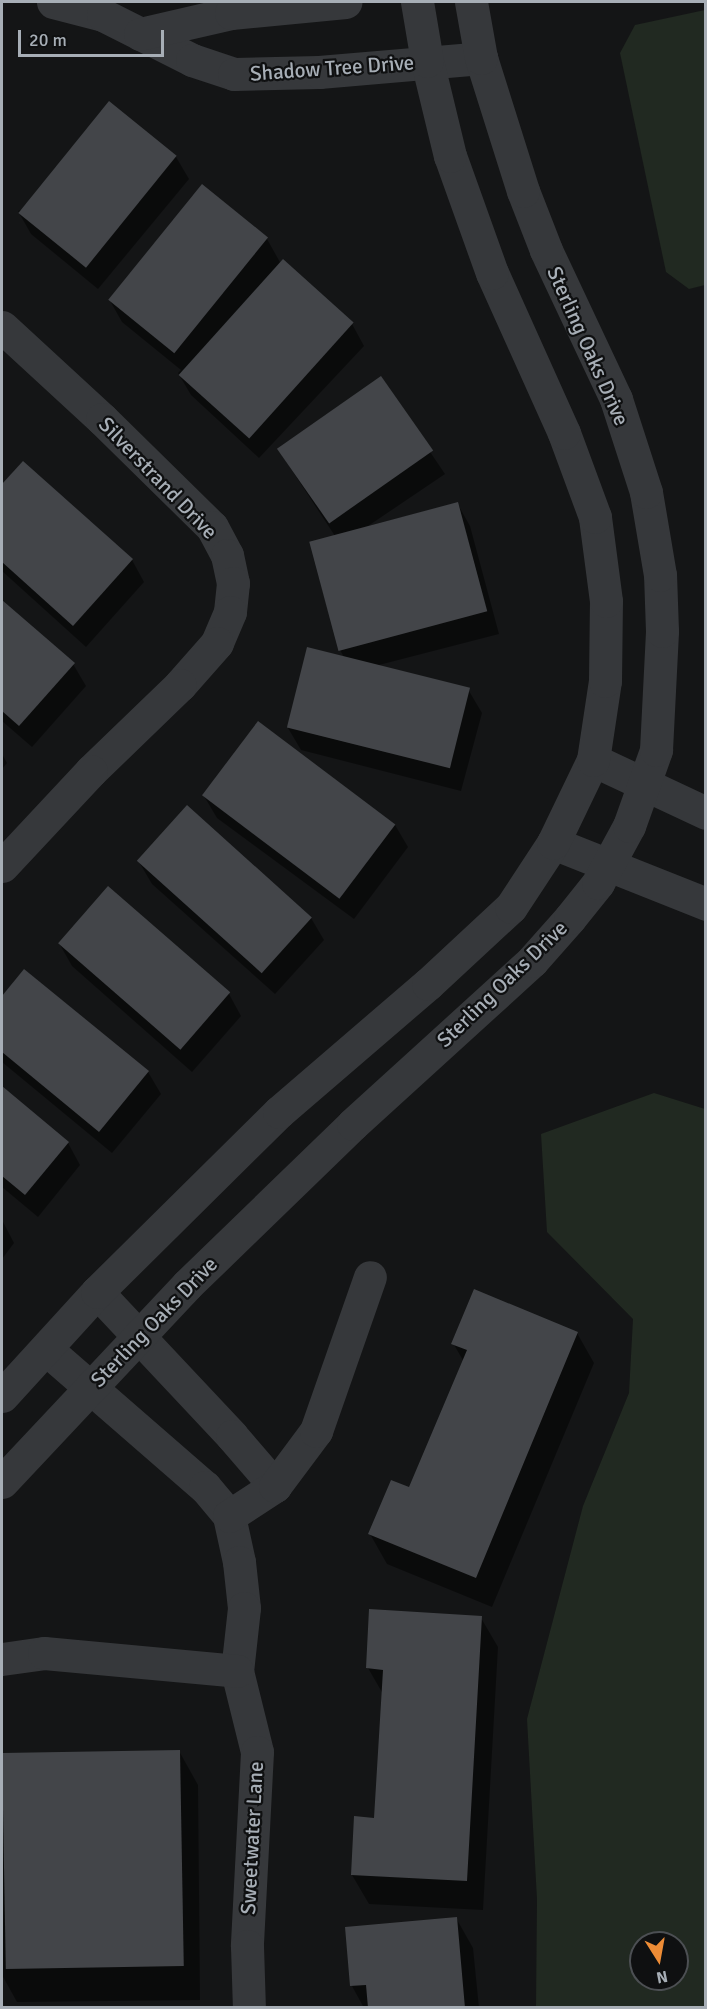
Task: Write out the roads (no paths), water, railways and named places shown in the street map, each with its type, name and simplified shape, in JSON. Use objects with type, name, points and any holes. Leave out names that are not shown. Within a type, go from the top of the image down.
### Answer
[{"type":"street","name":"Shadow Tree Drive","points":[[53,2],[103,15],[192,60],[234,74],[319,72],[481,58]]},
{"type":"street","points":[[140,34],[231,13],[345,2]]},
{"type":"street","points":[[2,1396],[96,1292],[279,1112],[428,984],[510,907],[553,843],[593,760],[605,681],[606,601],[595,517],[564,433],[492,273],[450,156],[427,61],[417,2]]},
{"type":"street","name":"Sterling Oaks Drive","points":[[2,1482],[187,1285],[352,1124],[532,961],[570,918],[607,866],[629,826],[657,750],[662,631],[660,575],[646,492],[616,399],[546,250],[523,191],[481,58],[471,2]]},
{"type":"street","name":"Silverstrand Drive","points":[[2,327],[102,419],[212,527],[227,555],[233,583],[230,612],[217,643],[180,685],[91,771],[2,866]]},
{"type":"street","points":[[593,760],[705,813]]},
{"type":"street","points":[[553,843],[705,904]]},
{"type":"street","points":[[230,1516],[275,1486],[316,1431],[370,1277]]},
{"type":"street","points":[[96,1292],[275,1486]]},
{"type":"street","name":"Sweetwater Lane","points":[[46,1349],[205,1487],[230,1516],[239,1562],[244,1608],[237,1671],[257,1752],[247,1946],[249,2007]]},
{"type":"street","points":[[2,1659],[44,1653],[237,1671]]}]
